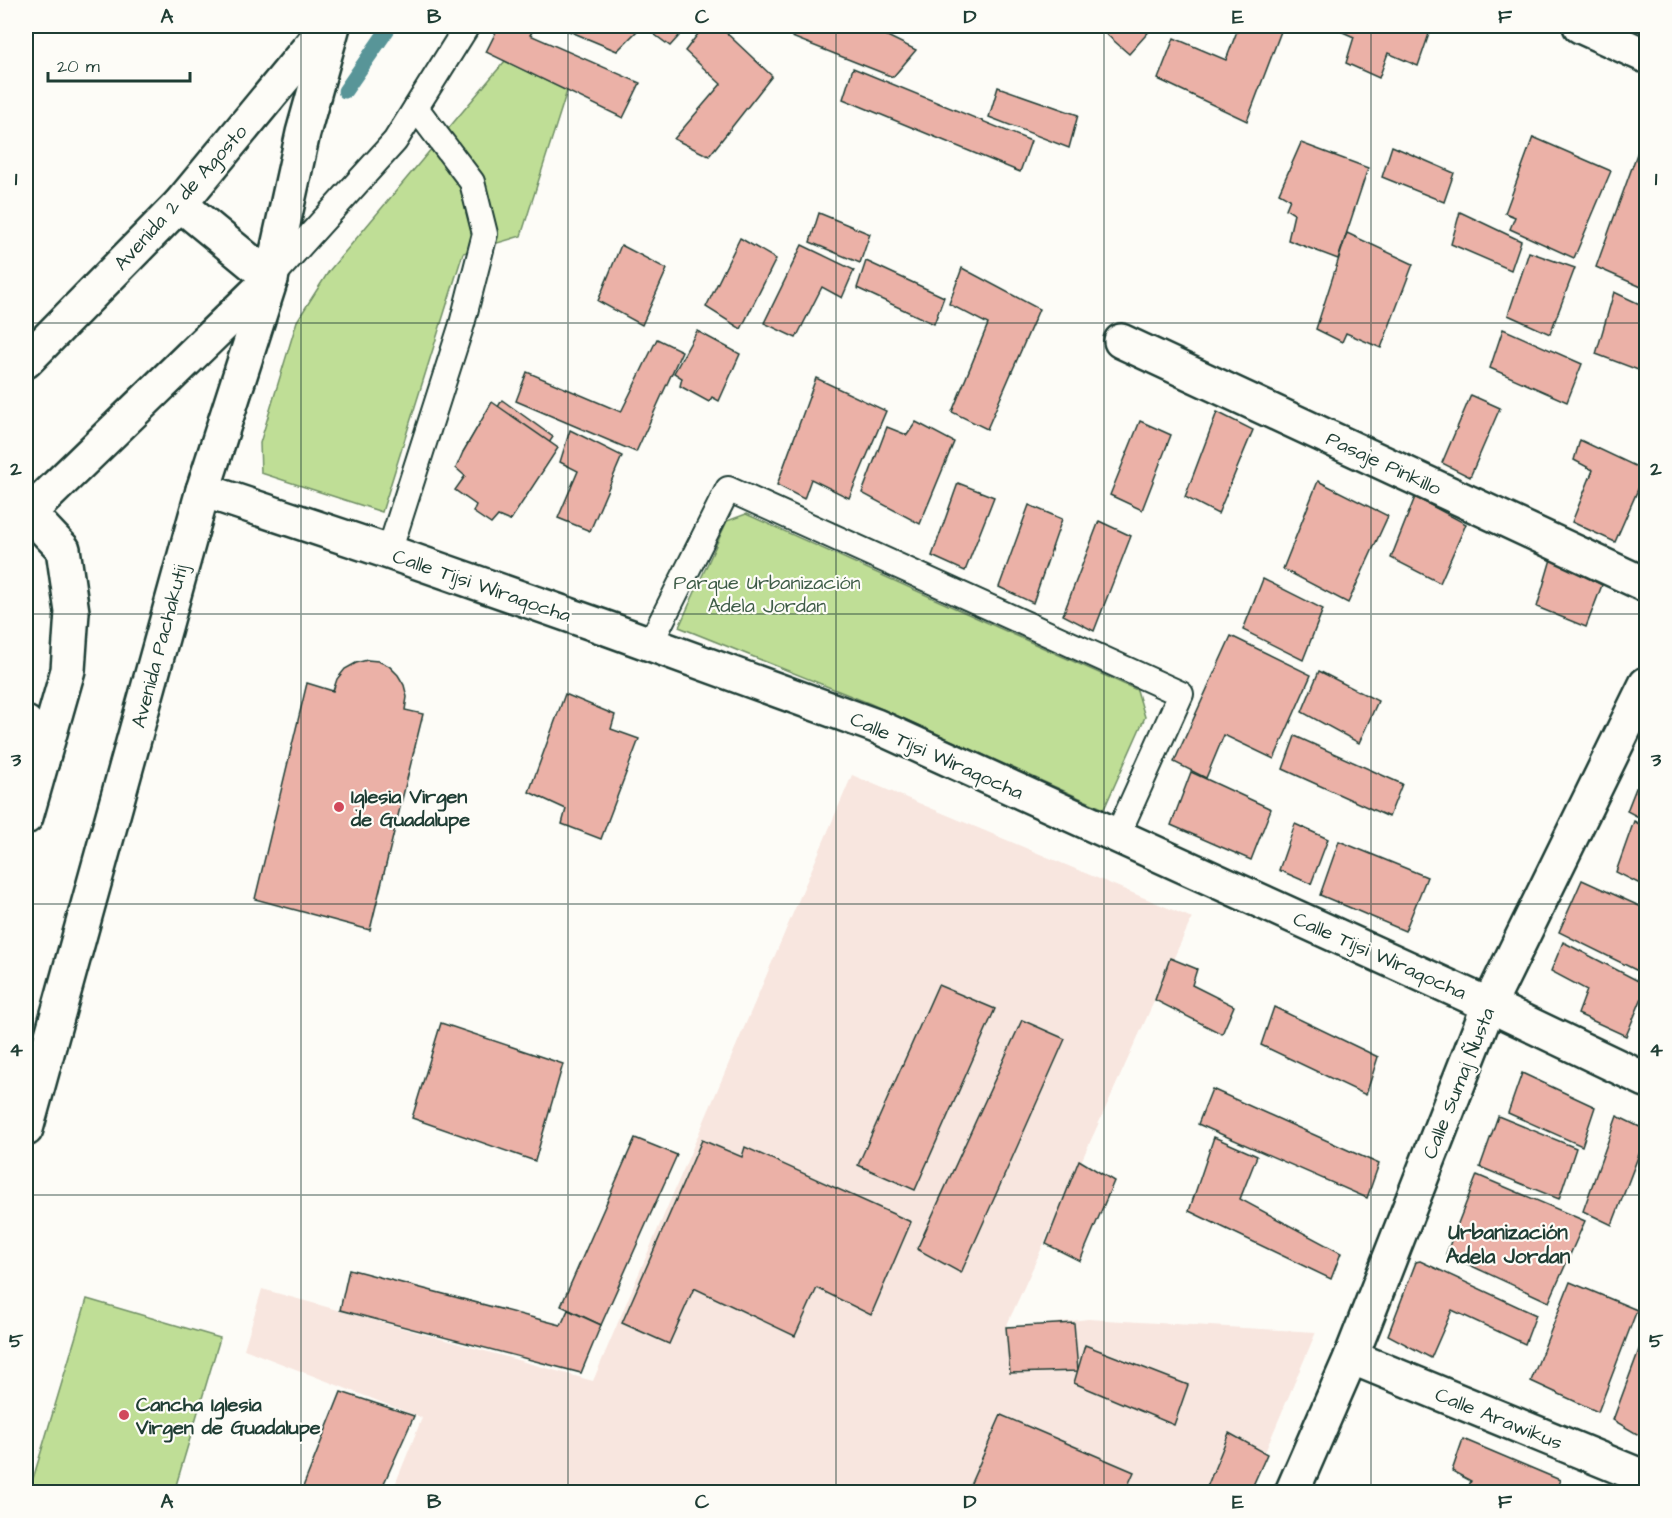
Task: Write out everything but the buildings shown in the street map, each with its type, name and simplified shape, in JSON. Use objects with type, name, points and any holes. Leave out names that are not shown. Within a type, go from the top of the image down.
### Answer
[{"type":"street","name":"Avenida 2 de Agosto","points":[[26,361],[180,204],[327,26]]},
{"type":"street","points":[[26,817],[68,670],[72,612],[63,549],[27,513],[271,279],[303,133],[333,26]]},
{"type":"street","points":[[1580,26],[1647,56]]},
{"type":"street","points":[[180,204],[271,279]]},
{"type":"street","name":"Avenida Pachakutij","points":[[26,1129],[203,490],[271,279]]},
{"type":"street","name":"Pasaje Pinkillo","points":[[1121,341],[1647,585]]},
{"type":"street","name":"Calle Tijsi Wiraqocha","points":[[203,490],[389,552],[876,726],[1489,1005],[1647,1080]]},
{"type":"street","name":"Calle Sumaj Ñusta","points":[[1292,1492],[1351,1358],[1489,1005],[1647,684]]},
{"type":"street","points":[[26,723],[42,761]]},
{"type":"street","name":"Calle Arawikus","points":[[1351,1358],[1647,1478]]},
{"type":"lane","points":[[271,279],[395,141],[467,26]]},
{"type":"lane","points":[[389,552],[462,324],[485,234],[472,182],[416,108]]},
{"type":"lane","points":[[650,644],[728,489],[1181,694],[1117,836]]},
{"type":"shaded area","points":[[852,775],[1192,918],[1005,1329],[1088,1319],[1316,1332],[1248,1492],[392,1492],[422,1418],[244,1349],[262,1289],[593,1381]]},
{"type":"green space","points":[[505,61],[567,91],[521,236],[463,253],[382,512],[261,473],[260,443],[297,321],[329,271]]},
{"type":"green space","name":"Parque Urbanización Adela Jordan","points":[[746,514],[1137,690],[1145,717],[1104,809],[871,704],[679,627],[727,521]]},
{"type":"green space","name":"Cancha Iglesia Virgen de Guadalupe","points":[[87,1299],[220,1338],[174,1492],[29,1492]]},
{"type":"waterway","points":[[345,91],[390,26]]},
{"type":"place","name":"Iglesia Virgen de Guadalupe","points":[[339,807]]},
{"type":"place","name":"Cancha Iglesia Virgen de Guadalupe","points":[[124,1415]]},
{"type":"district","name":"Urbanización Adela Jordan","points":[[1508,1244]]}]
